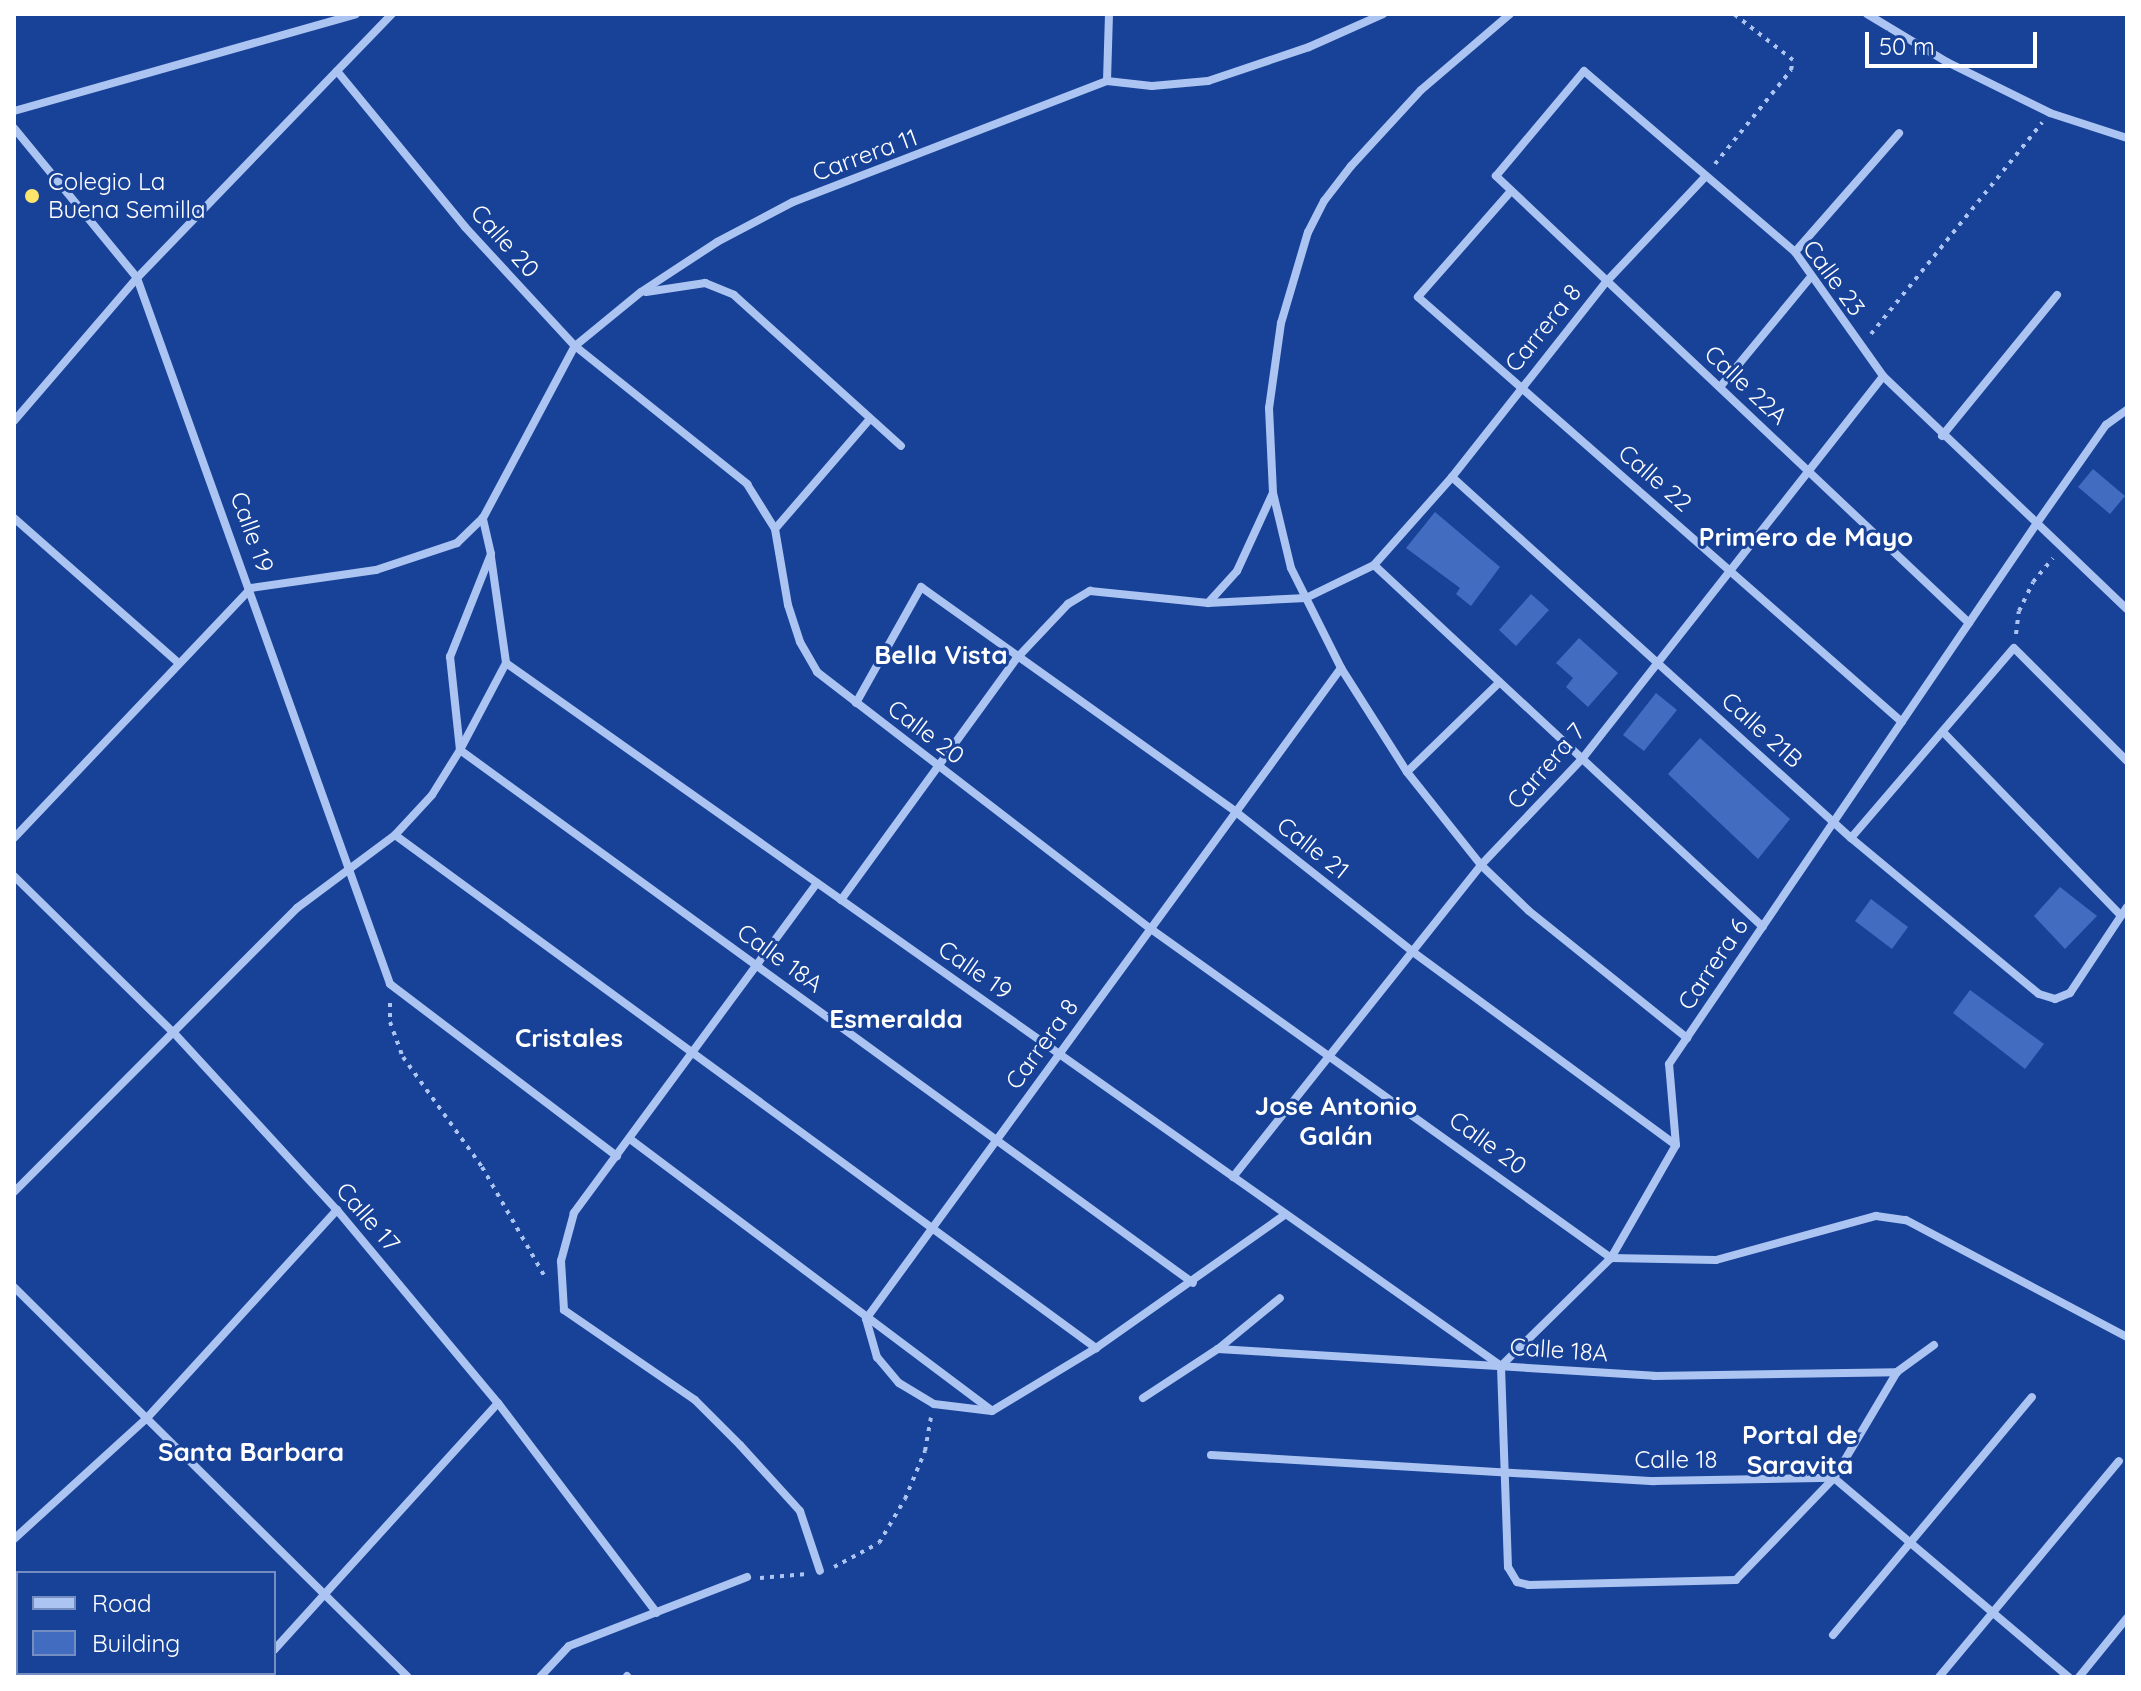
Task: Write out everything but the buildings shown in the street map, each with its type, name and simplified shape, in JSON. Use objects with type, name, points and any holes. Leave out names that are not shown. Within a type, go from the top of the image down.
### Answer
[{"type":"street","points":[[14,111],[356,14]]},
{"type":"street","points":[[14,421],[137,278],[392,14]]},
{"type":"street","points":[[1107,81],[1109,14]]},
{"type":"street","name":"Carrera 11","points":[[483,518],[575,346],[641,292],[717,242],[793,202],[1107,81],[1152,86],[1208,81],[1309,47],[1383,14]]},
{"type":"street","points":[[1510,14],[1452,58],[1324,201],[1292,275],[1281,323],[1269,408],[1273,493],[1291,568],[1341,668],[1407,772],[1481,865],[1529,911],[1687,1038]]},
{"type":"street","points":[[1867,14],[1947,62],[2050,113],[2127,138]]},
{"type":"street","name":"Calle 20","points":[[337,71],[465,227],[575,346],[747,484],[775,529],[800,642],[817,672],[1151,929],[1332,1054],[1611,1258]]},
{"type":"street","name":"Calle 23","points":[[1496,176],[1584,71],[1795,252],[1809,279],[1883,376],[1942,436],[2125,604]]},
{"type":"street","name":"Calle 19","points":[[14,128],[137,278],[251,588],[348,872],[390,984]]},
{"type":"street","points":[[1795,252],[1899,133]]},
{"type":"street","name":"Calle 22A","points":[[1496,176],[1969,623]]},
{"type":"street","name":"Carrera 8","points":[[1306,598],[1374,565],[1452,477],[1607,281],[1706,176]]},
{"type":"street","name":"Calle 22","points":[[1511,191],[1418,297],[1902,722]]},
{"type":"street","points":[[1720,387],[1809,279]]},
{"type":"street","points":[[641,292],[705,283],[734,295],[901,446]]},
{"type":"street","points":[[1942,436],[2057,295]]},
{"type":"street","name":"Carrera 7","points":[[1233,1177],[1481,865],[1582,759],[1883,376]]},
{"type":"street","name":"Carrera 6","points":[[1676,1145],[1669,1064],[2037,523],[2106,425],[2127,410]]},
{"type":"street","points":[[775,529],[870,419]]},
{"type":"street","name":"Calle 21B","points":[[1452,477],[1851,838],[2039,994],[2055,999],[2070,993],[2121,916]]},
{"type":"street","points":[[1208,603],[1237,571],[1273,493]]},
{"type":"street","points":[[14,518],[176,661]]},
{"type":"street","points":[[14,838],[176,661],[251,588],[404,562],[457,543],[483,518]]},
{"type":"street","points":[[14,1192],[297,908],[395,835],[432,795],[460,750],[506,663],[483,518]]},
{"type":"street","points":[[460,750],[450,657],[491,554]]},
{"type":"street","points":[[1374,565],[1763,927]]},
{"type":"street","name":"Calle 21","points":[[856,703],[921,587],[1016,659],[1236,812],[1413,952],[1676,1145]]},
{"type":"street","points":[[841,900],[1016,659],[1068,604],[1090,591],[1208,603],[1306,598]]},
{"type":"street","points":[[1851,838],[2014,648],[2127,761]]},
{"type":"street","name":"Calle 19","points":[[506,663],[1501,1366]]},
{"type":"street","name":"Carrera 8","points":[[866,1319],[1341,668]]},
{"type":"street","points":[[1407,772],[1500,682]]},
{"type":"street","points":[[1943,732],[2121,916],[2127,907]]},
{"type":"street","name":"Calle 18A","points":[[460,750],[1193,1283]]},
{"type":"street","points":[[395,835],[1096,1348]]},
{"type":"street","name":"Calle 17","points":[[14,876],[174,1033],[337,1210],[498,1403],[657,1613]]},
{"type":"street","points":[[817,883],[574,1213],[561,1261],[564,1310],[695,1400],[740,1445],[800,1511],[820,1571]]},
{"type":"street","points":[[390,984],[617,1156]]},
{"type":"street","points":[[630,1139],[992,1411]]},
{"type":"street","points":[[1676,1145],[1611,1258],[1501,1366],[1509,1475],[1508,1567],[1517,1582],[1653,1585],[1736,1580],[1834,1478],[1897,1372],[1934,1345]]},
{"type":"street","points":[[14,1539],[147,1418],[337,1210]]},
{"type":"street","points":[[866,1319],[877,1357],[899,1383],[934,1404],[992,1411],[1096,1348],[1193,1283],[1286,1214]]},
{"type":"street","points":[[1611,1258],[1716,1260],[1876,1216],[1906,1220],[2127,1337]]},
{"type":"street","points":[[14,1287],[408,1677]]},
{"type":"street","points":[[1143,1398],[1218,1349],[1280,1298]]},
{"type":"street","name":"Calle 18A","points":[[1218,1349],[1654,1376],[1897,1372]]},
{"type":"street","points":[[1833,1635],[2032,1397]]},
{"type":"street","points":[[276,1648],[498,1403]]},
{"type":"street","name":"Calle 18","points":[[1211,1455],[1509,1475],[1654,1481],[1834,1478]]},
{"type":"street","points":[[1939,1677],[2119,1461]]},
{"type":"street","points":[[1834,1478],[1990,1615],[2069,1677]]},
{"type":"street","points":[[540,1677],[569,1646],[747,1577]]},
{"type":"street","points":[[2079,1677],[2127,1618]]},
{"type":"path","points":[[1706,176],[1791,70],[1793,60],[1734,14]]},
{"type":"path","points":[[1860,348],[2050,113]]},
{"type":"path","points":[[2014,648],[2023,601],[2063,547]]},
{"type":"path","points":[[390,984],[390,1022],[403,1057],[482,1167],[549,1284]]},
{"type":"path","points":[[747,1577],[780,1579],[820,1571],[879,1543],[925,1451],[934,1404]]},
{"type":"place","name":"Colegio La Buena Semilla","points":[[32,196]]},
{"type":"district","name":"Primero de Mayo","points":[[1806,537]]},
{"type":"district","name":"Bella Vista","points":[[941,655]]},
{"type":"district","name":"Esmeralda","points":[[896,1019]]},
{"type":"district","name":"Cristales","points":[[569,1038]]},
{"type":"district","name":"Jose Antonio Galán","points":[[1336,1121]]},
{"type":"district","name":"Portal de Saravita","points":[[1800,1450]]},
{"type":"district","name":"Santa Barbara","points":[[251,1452]]}]
